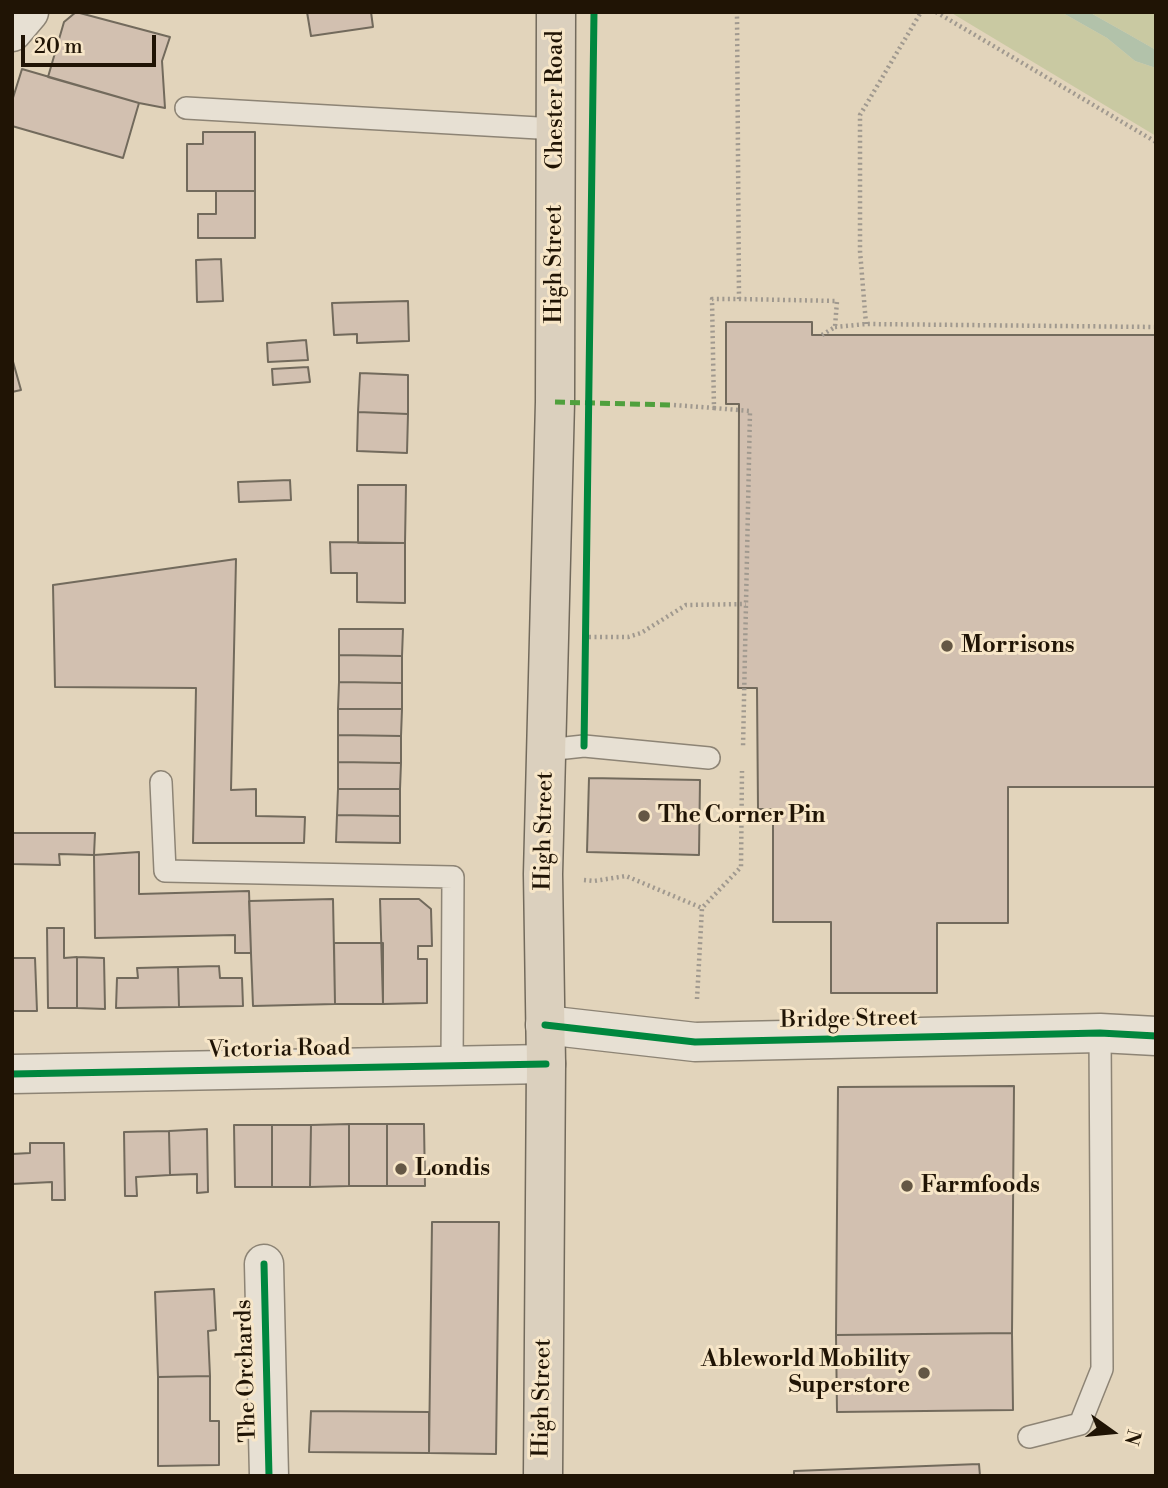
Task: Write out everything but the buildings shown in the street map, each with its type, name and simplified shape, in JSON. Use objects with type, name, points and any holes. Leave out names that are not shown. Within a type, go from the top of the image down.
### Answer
[{"type":"main road","name":"Chester Road","points":[[556,12],[556,187]]},
{"type":"main road","name":"High Street","points":[[542,1476],[546,1064],[543,874],[555,402],[556,187]]},
{"type":"street","points":[[12,32],[29,12]]},
{"type":"street","name":"Bridge Street","points":[[545,1025],[695,1042],[1100,1033],[1156,1036]]},
{"type":"street","name":"Victoria Road","points":[[12,1074],[546,1064]]},
{"type":"street","name":"The Orchards","points":[[264,1264],[270,1476]]},
{"type":"lane","points":[[186,108],[556,129]]},
{"type":"lane","points":[[547,750],[584,746],[709,758]]},
{"type":"lane","points":[[161,782],[165,871],[453,877],[452,1066]]},
{"type":"lane","points":[[1029,1437],[1080,1424],[1102,1369],[1100,1033]]},
{"type":"path","points":[[737,12],[739,299]]},
{"type":"path","points":[[866,324],[860,251],[860,115],[920,12]]},
{"type":"path","points":[[936,12],[1156,142]]},
{"type":"path","points":[[714,408],[712,299],[837,301],[835,327]]},
{"type":"path","points":[[822,335],[835,327],[866,324],[1156,327]]},
{"type":"path","points":[[674,405],[732,407],[750,411],[743,757]]},
{"type":"path","points":[[586,637],[628,637],[641,633],[685,605],[746,604]]},
{"type":"path","points":[[586,623],[586,650]]},
{"type":"path","points":[[695,1042],[702,908],[741,867],[743,771]]},
{"type":"path","points":[[543,874],[594,881],[626,876],[702,908]]},
{"type":"shaded area","points":[[950,12],[1061,12],[1107,38],[1135,61],[1156,68],[1156,136]]},
{"type":"shaded area","points":[[1061,12],[1089,12],[1156,50],[1156,68],[1135,61],[1107,38]]},
{"type":"shaded area","points":[[1089,12],[1156,12],[1156,50],[1128,34]]},
{"type":"marked path","points":[[555,402],[674,405]]},
{"type":"cycle path","points":[[584,746],[594,12]]},
{"type":"cycle path","points":[[545,1025],[695,1042],[1100,1033],[1156,1036]]},
{"type":"cycle path","points":[[12,1074],[546,1064]]},
{"type":"cycle path","points":[[264,1264],[269,1476]]},
{"type":"place","name":"Morrisons","points":[[947,646]]},
{"type":"place","name":"The Corner Pin","points":[[644,816]]},
{"type":"place","name":"Londis","points":[[401,1169]]},
{"type":"place","name":"Farmfoods","points":[[907,1186]]},
{"type":"place","name":"Ableworld Mobility Superstore","points":[[924,1373]]}]
